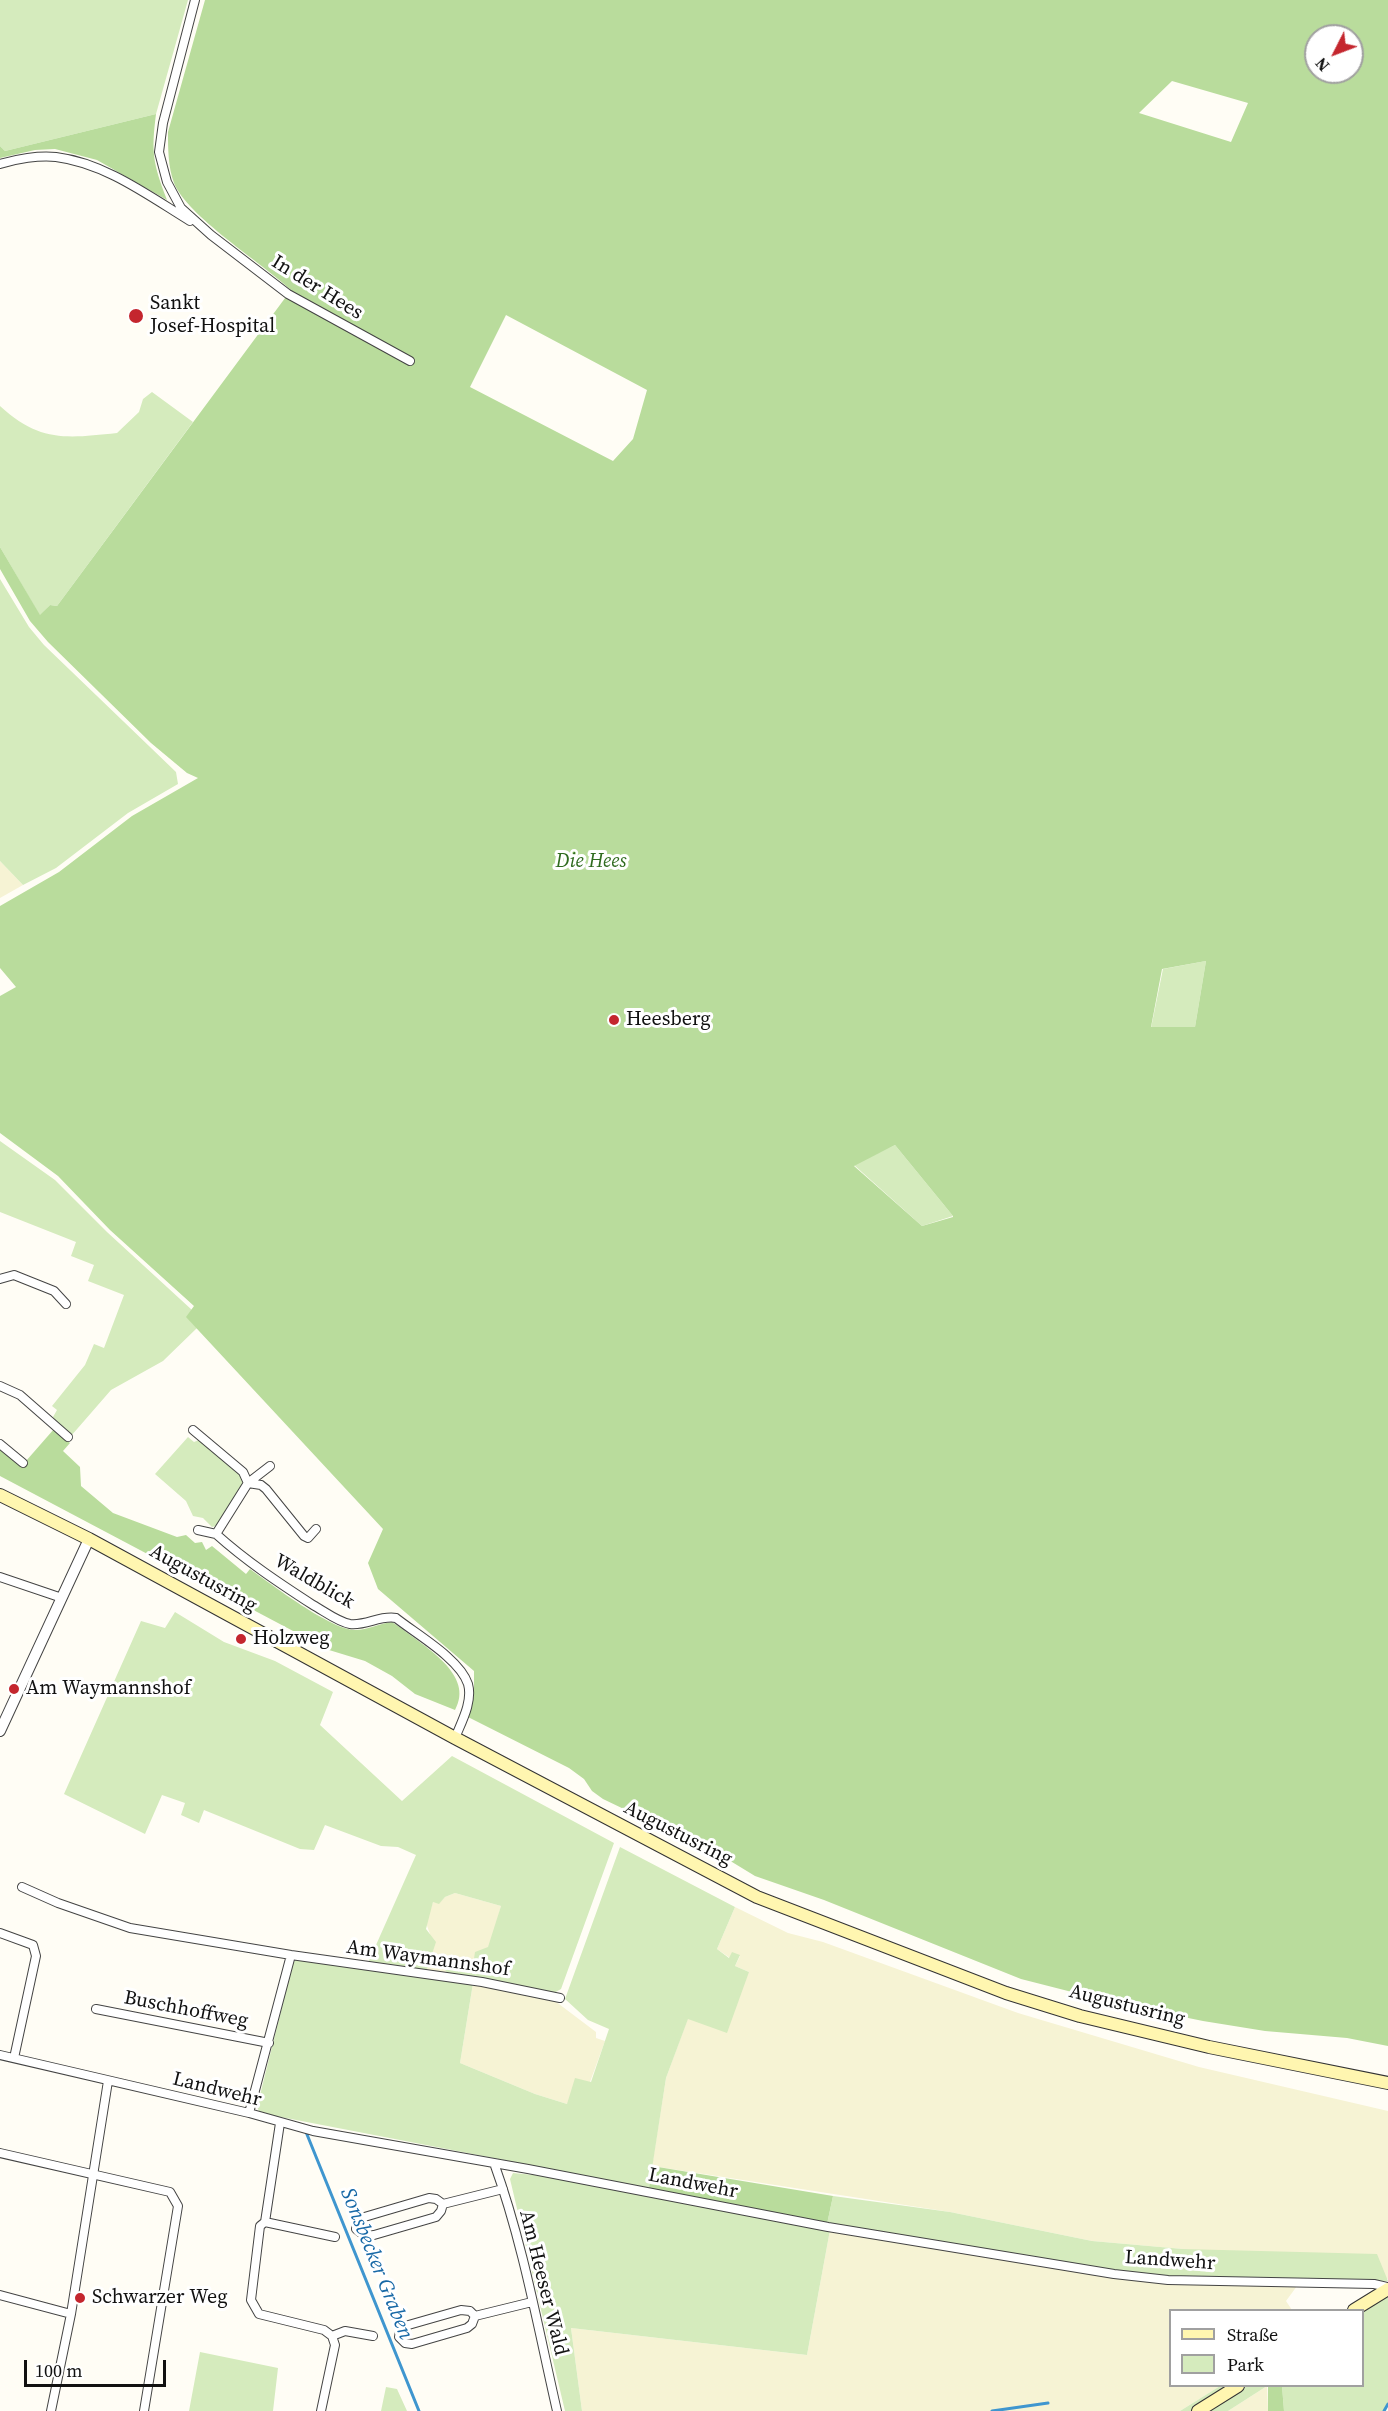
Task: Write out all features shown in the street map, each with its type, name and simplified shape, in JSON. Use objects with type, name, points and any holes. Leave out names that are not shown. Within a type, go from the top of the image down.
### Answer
[{"type":"main road","name":"Augustusring","points":[[0,1495],[89,1539],[454,1738],[757,1897],[1006,1993],[1080,2016],[1209,2047],[1388,2083]]},
{"type":"main road","points":[[1356,2309],[1388,2288]]},
{"type":"main road","points":[[1198,2411],[1235,2387]]},
{"type":"street","name":"In der Hees","points":[[195,0],[163,123],[159,152],[167,182],[181,208],[211,235],[288,294],[410,361]]},
{"type":"street","name":"In der Hees","points":[[0,164],[55,157],[93,166],[138,189],[211,235]]},
{"type":"street","points":[[0,1279],[14,1275],[54,1290],[66,1304]]},
{"type":"street","points":[[0,1386],[20,1395],[68,1437]]},
{"type":"street","name":"Waldblick","points":[[193,1430],[243,1472],[248,1483],[261,1485],[266,1489],[304,1536],[308,1538],[316,1529]]},
{"type":"street","points":[[0,1444],[23,1463]]},
{"type":"street","points":[[216,1534],[248,1483],[270,1466]]},
{"type":"street","name":"Waldblick","points":[[198,1530],[216,1534],[271,1579],[332,1616],[350,1624],[387,1617],[396,1618],[459,1667],[468,1685],[469,1700],[454,1738]]},
{"type":"street","points":[[0,1731],[89,1539]]},
{"type":"street","points":[[0,1577],[62,1598]]},
{"type":"street","name":"Am Waymannshof","points":[[22,1887],[58,1903],[130,1928],[291,1955],[482,1982],[560,1998]]},
{"type":"street","points":[[0,1934],[33,1945],[36,1956],[14,2058]]},
{"type":"street","points":[[249,2113],[291,1955]]},
{"type":"street","name":"Buschhoffweg","points":[[96,2009],[269,2043]]},
{"type":"street","name":"Landwehr","points":[[0,2055],[249,2113],[280,2123],[828,2227],[1114,2274],[1168,2280],[1374,2284],[1388,2288]]},
{"type":"street","points":[[51,2411],[71,2314],[108,2081]]},
{"type":"street","points":[[280,2123],[265,2222],[260,2226],[251,2300],[259,2314],[324,2330],[332,2336],[334,2351],[321,2411]]},
{"type":"street","points":[[0,2153],[170,2192],[178,2205],[144,2411]]},
{"type":"street","name":"Am Heeser Wald","points":[[494,2163],[503,2189],[532,2302],[557,2411]]},
{"type":"street","points":[[442,2204],[503,2189]]},
{"type":"street","points":[[429,2198],[436,2199],[442,2204],[441,2211],[436,2217],[365,2236],[356,2229],[361,2218],[429,2198]]},
{"type":"street","points":[[265,2222],[335,2237]]},
{"type":"street","points":[[0,2295],[71,2314]]},
{"type":"street","points":[[475,2316],[532,2302]]},
{"type":"street","points":[[461,2310],[470,2311],[475,2316],[472,2324],[467,2328],[412,2344],[405,2343],[399,2337],[400,2331],[405,2326],[461,2310]]},
{"type":"street","points":[[332,2336],[345,2331],[373,2336]]},
{"type":"shaded area","points":[[0,861],[23,885],[0,898]]},
{"type":"shaded area","points":[[455,1893],[501,1906],[491,1943],[486,1950],[481,1952],[473,1965],[467,1968],[453,1966],[445,1970],[449,1975],[426,1972],[430,1934],[426,1923],[433,1902],[439,1903],[445,1897]]},
{"type":"shaded area","points":[[735,1907],[788,1933],[823,1942],[1018,2013],[1199,2067],[1388,2111],[1388,2279],[1183,2249],[1092,2241],[950,2212],[652,2166],[666,2078],[688,2018],[749,1972],[735,1966],[740,1956],[730,1958],[717,1949]]},
{"type":"shaded area","points":[[473,1983],[555,2001],[596,2032],[596,2038],[605,2041],[590,2082],[567,2104],[535,2094],[460,2063]]},
{"type":"shaded area","points":[[830,2230],[1297,2286],[1286,2301],[1291,2309],[1169,2309],[1169,2387],[1218,2387],[1180,2411],[582,2411],[571,2328],[807,2355]]},
{"type":"shaded area","points":[[1265,2387],[1267,2387],[1268,2411],[1228,2411]]},
{"type":"green space","points":[[0,0],[188,0],[156,114],[5,151],[0,146]]},
{"type":"green space","name":"Die Hees","points":[[205,0],[1388,0],[1388,2046],[1347,2038],[1265,2031],[1203,2021],[1115,2003],[1021,1979],[824,1900],[755,1876],[644,1813],[628,1811],[603,1799],[592,1791],[584,1779],[569,1768],[468,1717],[474,1695],[474,1671],[378,1589],[368,1563],[383,1529],[186,1317],[194,1306],[110,1230],[58,1176],[0,1133],[0,996],[16,987],[0,968],[0,906],[59,872],[132,816],[198,778],[187,773],[151,743],[48,642],[30,621],[0,569],[0,547],[40,615],[50,605],[57,606],[291,290],[226,239],[194,210],[174,183],[168,151],[168,132]],"holes":[[[1172,81],[1248,103],[1231,142],[1139,113]],[[506,315],[647,390],[633,439],[613,461],[470,387]],[[1206,961],[1195,1027],[1151,1027],[1162,969]],[[895,1145],[953,1217],[922,1226],[854,1166]]]},
{"type":"green space","points":[[156,114],[154,158],[167,200],[97,160],[55,149],[35,150],[0,158],[0,146],[5,151]]},
{"type":"green space","points":[[152,392],[193,422],[57,606],[50,605],[40,616],[0,547],[0,406],[28,427],[42,432],[69,436],[100,435],[117,433],[139,412],[143,399]]},
{"type":"green space","points":[[0,579],[29,627],[44,645],[176,772],[178,784],[128,813],[56,868],[23,885],[0,861]]},
{"type":"green space","points":[[1206,961],[1195,1027],[1151,1028],[1163,969]]},
{"type":"green space","points":[[0,1141],[55,1180],[107,1232],[192,1310],[187,1317],[197,1328],[163,1361],[111,1390],[71,1436],[55,1423],[53,1417],[57,1410],[52,1406],[85,1365],[94,1344],[104,1348],[124,1295],[88,1281],[94,1265],[71,1256],[76,1242],[0,1212]]},
{"type":"green space","points":[[895,1145],[953,1216],[922,1226],[854,1165]]},
{"type":"green space","points":[[54,1429],[70,1443],[63,1451],[80,1467],[81,1486],[113,1513],[177,1537],[186,1535],[195,1543],[202,1542],[206,1550],[212,1546],[246,1574],[250,1569],[331,1623],[344,1628],[360,1630],[392,1622],[401,1628],[434,1653],[453,1674],[458,1685],[459,1697],[455,1710],[415,1694],[392,1676],[365,1661],[329,1650],[0,1476],[0,1448],[26,1461]]},
{"type":"green space","points":[[188,1437],[194,1442],[199,1440],[239,1474],[243,1482],[243,1487],[216,1526],[212,1527],[203,1518],[193,1516],[186,1501],[155,1474]]},
{"type":"green space","points":[[175,1612],[224,1642],[275,1661],[333,1692],[320,1725],[402,1801],[452,1756],[614,1843],[561,1989],[554,1993],[449,1975],[445,1970],[473,1965],[475,1952],[488,1947],[501,1906],[455,1893],[445,1897],[439,1904],[433,1902],[426,1929],[436,1942],[426,1972],[368,1963],[416,1855],[398,1847],[381,1846],[325,1825],[314,1850],[300,1849],[204,1810],[199,1823],[181,1815],[185,1803],[162,1795],[145,1834],[64,1794],[141,1621],[165,1628]]},
{"type":"green space","points":[[620,1847],[735,1907],[717,1949],[729,1958],[732,1952],[740,1955],[735,1966],[749,1972],[727,2033],[688,2019],[666,2078],[649,2188],[260,2113],[257,2107],[293,1963],[296,1959],[473,1983],[460,2063],[535,2094],[567,2104],[575,2078],[591,2082],[609,2029],[588,2020],[565,1999]]},
{"type":"green space","points":[[652,2166],[833,2196],[827,2224],[649,2188]]},
{"type":"green space","points":[[513,2173],[555,2177],[830,2230],[807,2355],[571,2328],[582,2411],[565,2411],[510,2179]]},
{"type":"green space","points":[[833,2196],[950,2212],[1092,2241],[1183,2249],[1377,2254],[1388,2281],[1164,2277],[1111,2272],[827,2224]]},
{"type":"green space","points":[[1388,2293],[1388,2405],[1385,2411],[1284,2411],[1282,2387],[1364,2387],[1364,2309]]},
{"type":"green space","points":[[200,2352],[278,2368],[273,2411],[189,2411]]},
{"type":"green space","points":[[386,2387],[397,2389],[407,2411],[381,2411]]},
{"type":"green space","points":[[1218,2387],[1229,2387],[1192,2411],[1180,2411]]},
{"type":"green space","points":[[1244,2387],[1265,2387],[1228,2411],[1207,2411]]},
{"type":"green space","points":[[1268,2387],[1282,2387],[1284,2411],[1268,2411]]},
{"type":"waterway","name":"Sonsbecker Graben","points":[[306,2132],[419,2411]]},
{"type":"waterway","name":"Sonsbecker Graben","points":[[992,2411],[1048,2403]]},
{"type":"waterway","points":[[1384,2411],[1388,2404]]},
{"type":"place","name":"Sankt Josef-Hospital","points":[[136,316]]},
{"type":"place","name":"Heesberg","points":[[614,1020]]},
{"type":"place","name":"Holzweg","points":[[241,1639]]},
{"type":"place","name":"Am Waymannshof","points":[[14,1689]]},
{"type":"place","name":"Schwarzer Weg","points":[[80,2298]]}]
